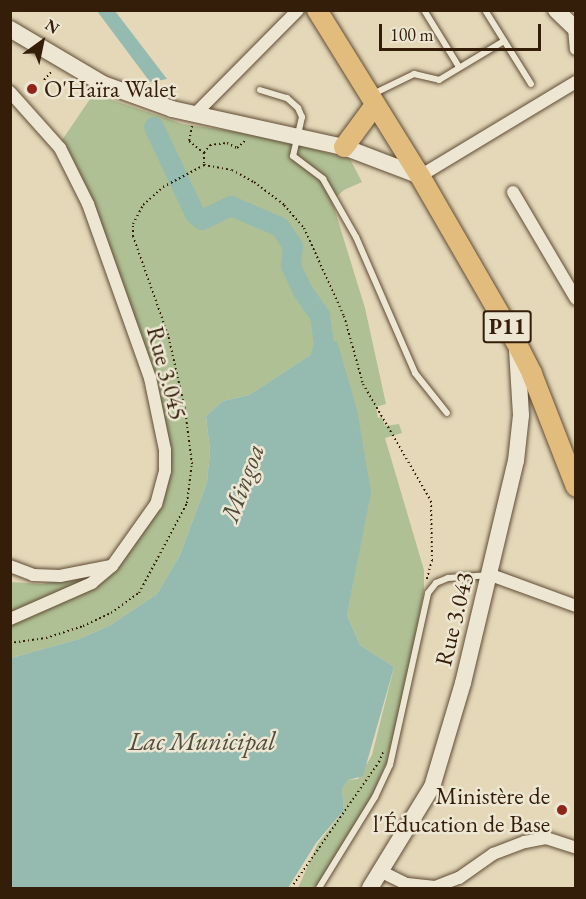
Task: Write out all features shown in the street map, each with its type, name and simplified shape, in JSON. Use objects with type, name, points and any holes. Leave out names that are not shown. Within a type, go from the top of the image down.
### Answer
[{"type":"main road","name":"P11","points":[[317,10],[420,176],[516,342],[532,374],[576,488]]},
{"type":"main road","points":[[344,147],[373,100]]},
{"type":"street","points":[[197,113],[298,10]]},
{"type":"street","points":[[556,10],[575,28],[576,49]]},
{"type":"street","points":[[10,29],[103,84],[172,109],[344,147],[420,176],[576,82]]},
{"type":"street","name":"Rue 3.045","points":[[10,92],[60,148],[75,173],[135,329],[157,409],[165,450],[161,487],[156,504],[112,566],[92,583],[10,619]]},
{"type":"street","points":[[513,192],[576,298]]},
{"type":"street","name":"Rue 3.043","points":[[370,888],[439,771],[491,575],[520,427],[516,342]]},
{"type":"street","points":[[10,566],[33,575],[60,576],[112,566]]},
{"type":"street","points":[[491,575],[576,606]]},
{"type":"street","points":[[381,872],[407,884],[435,886],[459,878],[511,846],[546,838],[574,849]]},
{"type":"lane","points":[[424,10],[459,67]]},
{"type":"lane","points":[[485,10],[531,84]]},
{"type":"lane","points":[[373,100],[414,74],[435,81],[504,41]]},
{"type":"lane","points":[[260,90],[287,98],[298,108],[302,117],[293,156],[323,179],[356,237],[416,373],[447,413]]},
{"type":"lane","points":[[319,888],[375,797],[390,765],[428,593],[436,583],[448,579],[491,575]]},
{"type":"path","points":[[197,113],[188,132],[189,141],[204,153]]},
{"type":"path","points":[[204,153],[219,143],[242,147],[249,126]]},
{"type":"path","points":[[204,153],[204,165]]},
{"type":"path","points":[[10,643],[46,638],[83,626],[111,614],[139,593],[187,503],[192,464],[185,409],[168,334],[133,236],[133,224],[143,204],[163,188],[204,165],[232,170],[254,182],[284,204],[304,228],[344,316],[363,384],[431,501],[432,560],[427,582]]},
{"type":"path","points":[[291,888],[379,762],[387,740]]},
{"type":"green space","points":[[106,98],[183,124],[265,136],[350,159],[362,182],[344,190],[332,201],[365,308],[386,404],[376,407],[378,418],[382,417],[385,426],[399,424],[402,433],[385,438],[424,570],[424,589],[410,669],[387,762],[373,794],[317,888],[298,888],[317,845],[344,810],[342,789],[348,780],[358,779],[372,755],[394,667],[360,645],[347,615],[370,492],[337,342],[324,346],[249,395],[223,401],[206,416],[210,451],[207,482],[180,555],[157,594],[109,626],[79,639],[11,658],[10,582],[42,584],[72,578],[123,554],[168,470],[139,345],[58,146],[90,99]]},
{"type":"water","points":[[97,11],[115,11],[167,79],[150,82]]},
{"type":"water","name":"Lac Municipal","points":[[337,341],[357,410],[371,492],[347,615],[360,645],[394,667],[363,776],[348,780],[342,789],[344,810],[316,843],[288,888],[11,888],[11,658],[79,639],[109,626],[157,594],[180,555],[207,482],[210,451],[206,416],[223,401],[249,395],[324,346]]},
{"type":"waterway","name":"Mingoa","points":[[154,127],[195,214],[202,220],[231,206],[280,227],[293,246],[291,266],[302,290],[320,316],[324,346],[315,372]]},
{"type":"place","name":"O'Haïra Walet","points":[[32,89]]},
{"type":"place","name":"Ministère de l'Éducation de Base","points":[[562,810]]}]
